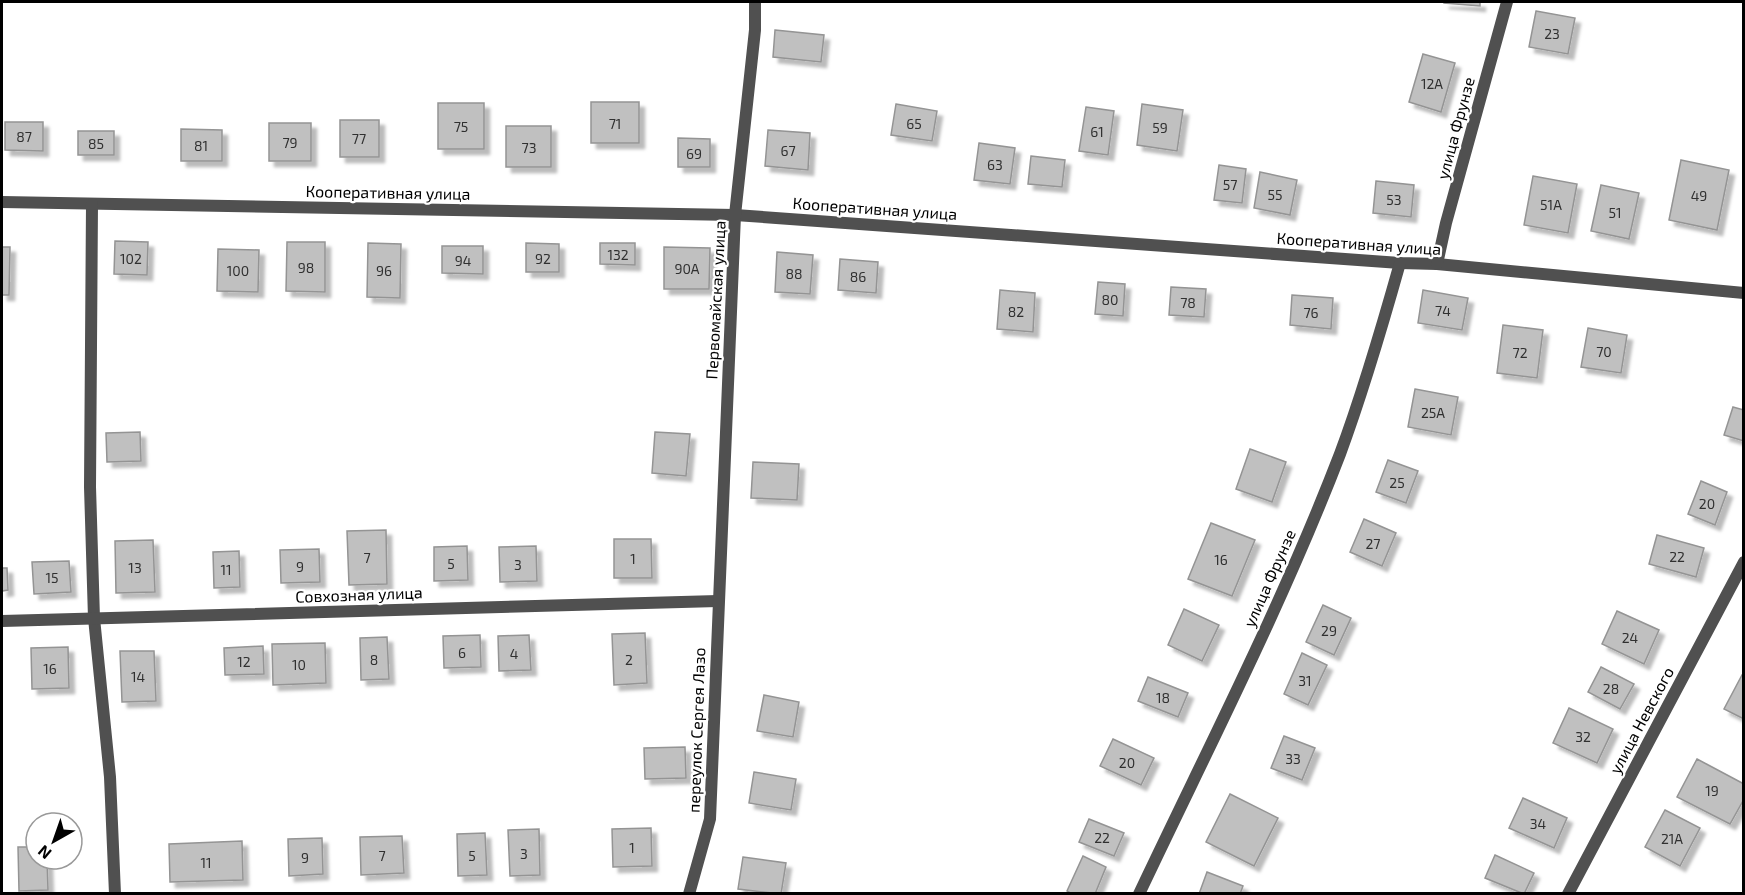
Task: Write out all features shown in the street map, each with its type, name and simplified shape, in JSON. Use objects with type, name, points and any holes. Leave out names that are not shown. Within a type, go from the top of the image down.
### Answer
[{"type":"street","name":"Первомайская улица","points":[[718,601],[735,215],[755,30],[755,2]]},
{"type":"street","name":"улица Фрунзе","points":[[1437,264],[1446,223],[1507,2]]},
{"type":"street","name":"Кооперативная улица","points":[[2,202],[735,215],[1437,264],[1743,293]]},
{"type":"street","points":[[92,204],[90,476],[94,618],[110,777],[115,894]]},
{"type":"street","name":"улица Фрунзе","points":[[1139,894],[1275,608],[1335,464],[1384,320],[1400,263]]},
{"type":"street","name":"улица Невского","points":[[1568,894],[1743,562]]},
{"type":"street","name":"Совхозная улица","points":[[2,621],[718,601]]},
{"type":"street","name":"переулок Сергея Лазо","points":[[689,894],[710,819],[718,601]]},
{"type":"building","points":[[1480,2],[1480,6],[1444,3]]},
{"type":"building","points":[[1536,11],[1575,18],[1568,54],[1529,47]]},
{"type":"building","points":[[775,30],[824,35],[821,62],[773,57]]},
{"type":"building","points":[[1423,54],[1455,63],[1441,112],[1409,102]]},
{"type":"building","points":[[591,102],[639,102],[639,143],[591,143]]},
{"type":"building","points":[[438,103],[484,103],[484,149],[438,149]]},
{"type":"building","points":[[896,104],[937,111],[932,141],[891,135]]},
{"type":"building","points":[[1142,104],[1183,110],[1177,151],[1137,145]]},
{"type":"building","points":[[1086,107],[1114,111],[1108,155],[1079,151]]},
{"type":"building","points":[[340,120],[379,120],[379,157],[340,157]]},
{"type":"building","points":[[5,122],[43,122],[43,151],[5,150]]},
{"type":"building","points":[[269,123],[311,123],[311,161],[269,161]]},
{"type":"building","points":[[506,126],[551,126],[551,167],[506,167]]},
{"type":"building","points":[[181,129],[222,130],[222,161],[181,161]]},
{"type":"building","points":[[768,130],[810,133],[808,170],[765,166]]},
{"type":"building","points":[[78,131],[114,131],[114,155],[78,155]]},
{"type":"building","points":[[678,138],[710,139],[710,167],[678,167]]},
{"type":"building","points":[[979,143],[1015,148],[1010,184],[974,180]]},
{"type":"building","points":[[1031,156],[1065,160],[1062,187],[1028,184]]},
{"type":"building","points":[[1681,160],[1729,170],[1717,230],[1669,220]]},
{"type":"building","points":[[1219,165],[1246,169],[1242,203],[1214,200]]},
{"type":"building","points":[[1260,172],[1297,180],[1290,215],[1254,208]]},
{"type":"building","points":[[1533,176],[1577,184],[1568,233],[1524,225]]},
{"type":"building","points":[[1376,181],[1414,185],[1411,217],[1373,213]]},
{"type":"building","points":[[1601,185],[1639,193],[1629,239],[1591,231]]},
{"type":"building","points":[[115,241],[148,242],[147,275],[114,274]]},
{"type":"building","points":[[287,242],[325,242],[325,292],[286,291]]},
{"type":"building","points":[[368,243],[401,244],[400,298],[367,297]]},
{"type":"building","points":[[526,243],[559,244],[559,272],[526,272]]},
{"type":"building","points":[[600,243],[635,243],[635,265],[600,264]]},
{"type":"building","points":[[442,246],[483,246],[483,274],[442,273]]},
{"type":"building","points":[[2,247],[10,247],[9,295],[2,295]]},
{"type":"building","points":[[664,247],[710,248],[709,289],[664,289]]},
{"type":"building","points":[[218,249],[259,250],[258,292],[217,291]]},
{"type":"building","points":[[777,252],[813,255],[810,294],[775,292]]},
{"type":"building","points":[[840,259],[878,262],[876,293],[838,290]]},
{"type":"building","points":[[1098,282],[1125,284],[1123,316],[1095,314]]},
{"type":"building","points":[[1171,287],[1206,289],[1204,317],[1169,315]]},
{"type":"building","points":[[1000,290],[1035,293],[1033,332],[997,329]]},
{"type":"building","points":[[1423,290],[1468,298],[1462,330],[1418,323]]},
{"type":"building","points":[[1292,295],[1333,298],[1331,329],[1290,325]]},
{"type":"building","points":[[1503,325],[1543,330],[1537,378],[1497,373]]},
{"type":"building","points":[[1588,328],[1627,335],[1621,373],[1581,367]]},
{"type":"building","points":[[1415,389],[1458,397],[1451,435],[1408,427]]},
{"type":"building","points":[[1733,407],[1744,410],[1744,441],[1724,435]]},
{"type":"building","points":[[140,432],[141,461],[107,462],[106,433]]},
{"type":"building","points":[[655,432],[690,434],[686,476],[652,473]]},
{"type":"building","points":[[1250,449],[1286,462],[1272,502],[1236,489]]},
{"type":"building","points":[[1388,460],[1418,471],[1406,503],[1376,492]]},
{"type":"building","points":[[753,462],[799,464],[797,500],[751,498]]},
{"type":"building","points":[[1701,481],[1727,492],[1715,525],[1688,514]]},
{"type":"building","points":[[1364,519],[1396,533],[1382,566],[1350,552]]},
{"type":"building","points":[[1211,523],[1255,540],[1232,596],[1188,579]]},
{"type":"building","points":[[386,530],[387,584],[349,585],[347,531]]},
{"type":"building","points":[[1657,535],[1704,548],[1696,577],[1649,564]]},
{"type":"building","points":[[614,539],[651,539],[652,578],[614,578]]},
{"type":"building","points":[[153,540],[155,592],[116,593],[115,541]]},
{"type":"building","points":[[467,546],[468,580],[434,581],[434,547]]},
{"type":"building","points":[[536,546],[537,581],[500,582],[499,547]]},
{"type":"building","points":[[319,549],[320,582],[281,583],[280,550]]},
{"type":"building","points":[[239,551],[240,587],[214,588],[213,552]]},
{"type":"building","points":[[69,561],[71,592],[34,594],[32,562]]},
{"type":"building","points":[[2,568],[7,568],[8,590],[2,591]]},
{"type":"building","points":[[1323,605],[1351,618],[1334,655],[1306,642]]},
{"type":"building","points":[[1184,609],[1219,625],[1202,661],[1168,645]]},
{"type":"building","points":[[1617,611],[1659,630],[1644,664],[1602,644]]},
{"type":"building","points":[[645,633],[647,683],[614,685],[612,634]]},
{"type":"building","points":[[480,635],[481,667],[444,668],[443,636]]},
{"type":"building","points":[[529,635],[531,670],[499,671],[498,636]]},
{"type":"building","points":[[387,637],[389,679],[361,680],[360,638]]},
{"type":"building","points":[[325,643],[326,683],[273,685],[272,644]]},
{"type":"building","points":[[263,646],[264,674],[225,675],[224,648]]},
{"type":"building","points":[[68,647],[69,688],[32,689],[31,648]]},
{"type":"building","points":[[120,651],[154,651],[156,701],[122,702]]},
{"type":"building","points":[[1302,653],[1327,665],[1308,705],[1284,694]]},
{"type":"building","points":[[1601,667],[1634,684],[1620,709],[1588,692]]},
{"type":"building","points":[[1742,675],[1744,676],[1744,719],[1724,709]]},
{"type":"building","points":[[1148,677],[1188,693],[1178,717],[1138,701]]},
{"type":"building","points":[[764,695],[799,702],[793,737],[757,731]]},
{"type":"building","points":[[1569,708],[1613,729],[1597,763],[1553,743]]},
{"type":"building","points":[[1284,736],[1315,748],[1302,780],[1271,768]]},
{"type":"building","points":[[1113,739],[1154,758],[1141,785],[1100,766]]},
{"type":"building","points":[[685,747],[686,778],[645,779],[644,748]]},
{"type":"building","points":[[1697,759],[1744,784],[1744,799],[1730,824],[1677,797]]},
{"type":"building","points":[[754,772],[796,779],[791,810],[749,803]]},
{"type":"building","points":[[1230,794],[1278,818],[1254,866],[1206,842]]},
{"type":"building","points":[[1523,798],[1567,818],[1554,848],[1509,828]]},
{"type":"building","points":[[1665,810],[1700,828],[1680,866],[1645,847]]},
{"type":"building","points":[[1089,819],[1124,833],[1114,856],[1079,842]]},
{"type":"building","points":[[651,828],[652,866],[613,867],[612,829]]},
{"type":"building","points":[[539,829],[540,875],[510,876],[508,830]]},
{"type":"building","points":[[485,833],[487,875],[458,876],[457,834]]},
{"type":"building","points":[[402,836],[404,873],[361,875],[360,837]]},
{"type":"building","points":[[322,838],[323,874],[289,876],[288,839]]},
{"type":"building","points":[[242,841],[243,880],[170,882],[169,844]]},
{"type":"building","points":[[18,847],[24,847],[24,871],[47,871],[48,890],[19,891]]},
{"type":"building","points":[[1495,855],[1534,873],[1524,894],[1485,878]]},
{"type":"building","points":[[1083,856],[1106,867],[1095,894],[1072,894],[1067,891]]},
{"type":"building","points":[[743,857],[786,863],[781,894],[738,889]]},
{"type":"building","points":[[1207,872],[1243,886],[1240,894],[1199,894]]}]
